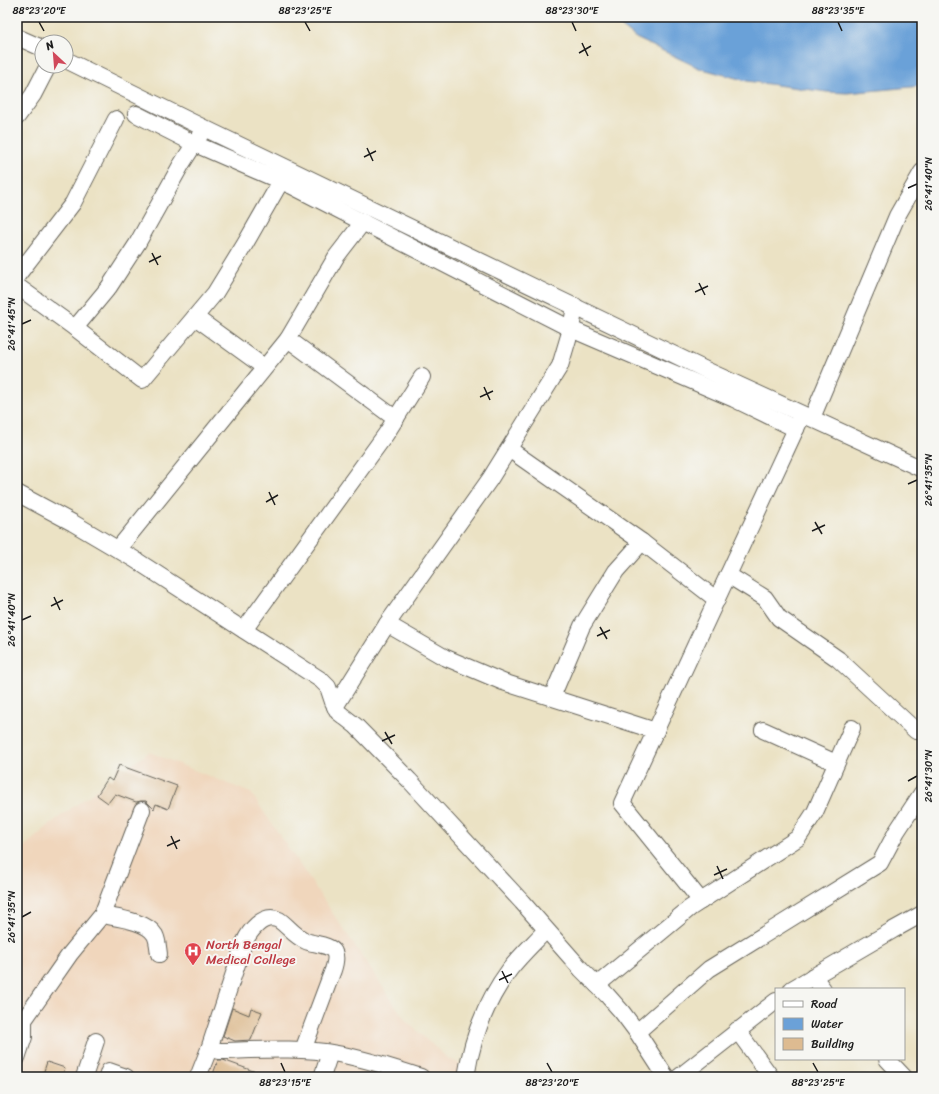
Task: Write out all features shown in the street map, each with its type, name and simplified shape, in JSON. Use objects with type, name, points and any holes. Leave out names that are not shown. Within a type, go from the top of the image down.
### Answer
[{"type":"street","points":[[17,37],[34,44]]},
{"type":"street","points":[[74,64],[706,370],[922,469]]},
{"type":"street","points":[[17,117],[33,94],[44,74]]},
{"type":"street","points":[[136,114],[195,144],[281,181],[571,329],[734,399],[796,429]]},
{"type":"street","points":[[17,276],[73,203],[116,119]]},
{"type":"street","points":[[75,328],[110,287],[137,244],[181,165],[204,128]]},
{"type":"street","points":[[701,901],[622,803],[796,429],[807,416],[897,216],[922,172]]},
{"type":"street","points":[[17,286],[75,328],[142,380],[215,293],[281,181]]},
{"type":"street","points":[[118,549],[288,339],[336,257],[363,222]]},
{"type":"street","points":[[335,707],[387,624],[490,479],[560,366],[571,329],[575,306]]},
{"type":"street","points":[[195,317],[264,367]]},
{"type":"street","points":[[288,339],[396,418]]},
{"type":"street","points":[[244,630],[386,434],[422,377]]},
{"type":"street","points":[[509,449],[642,542],[717,600]]},
{"type":"street","points":[[17,493],[118,549],[322,680],[328,687],[335,707],[343,717],[356,726],[409,780],[622,1012],[637,1032],[666,1077]]},
{"type":"street","points":[[552,697],[582,626],[616,571],[642,542]]},
{"type":"street","points":[[728,575],[765,598],[779,618],[838,659],[916,731],[922,726]]},
{"type":"street","points":[[387,624],[444,657],[503,682],[656,731]]},
{"type":"street","points":[[597,985],[690,908],[798,838],[815,812],[852,728]]},
{"type":"street","points":[[763,730],[836,763]]},
{"type":"street","points":[[637,1032],[709,969],[880,863],[897,830],[922,793]]},
{"type":"street","points":[[17,1058],[24,1037],[21,1024],[70,954],[102,915],[142,810]]},
{"type":"street","points":[[794,988],[922,914]]},
{"type":"street","points":[[102,915],[133,922],[146,927],[154,933],[159,954]]},
{"type":"street","points":[[198,1077],[209,1049],[244,944],[252,929],[269,918],[279,920],[293,934],[302,940],[329,947],[335,954],[336,958],[333,970],[302,1050]]},
{"type":"street","points":[[466,1077],[468,1064],[483,1014],[511,968],[546,930]]},
{"type":"street","points":[[813,976],[822,988]]},
{"type":"street","points":[[679,1077],[737,1030],[775,1002]]},
{"type":"street","points":[[737,1030],[771,1077]]},
{"type":"street","points":[[84,1077],[96,1041]]},
{"type":"street","points":[[209,1049],[219,1051],[302,1050],[330,1053],[367,1060],[420,1077]]},
{"type":"street","points":[[322,1077],[330,1053]]},
{"type":"street","points":[[888,1060],[904,1077]]},
{"type":"street","points":[[107,1077],[109,1071],[126,1077]]},
{"type":"shaded area","name":"North Bengal Medical College","points":[[149,752],[251,793],[406,1021],[447,1058],[488,1077],[17,1077],[17,853],[54,821]]},
{"type":"water","points":[[610,17],[922,17],[922,86],[847,93],[827,92],[747,81],[699,68],[636,38]]},
{"type":"building","points":[[119,765],[177,786],[168,809],[156,804],[154,809],[146,801],[136,802],[115,794],[108,803],[97,795],[108,778],[112,781]]},
{"type":"building","points":[[232,1008],[249,1015],[251,1008],[262,1012],[251,1040],[235,1041],[223,1036]]},
{"type":"building","points":[[218,1060],[223,1060],[267,1076],[212,1077]]},
{"type":"building","points":[[47,1062],[65,1068],[62,1077],[42,1077]]},
{"type":"place","name":"North Bengal Medical College","points":[[193,966]]}]
